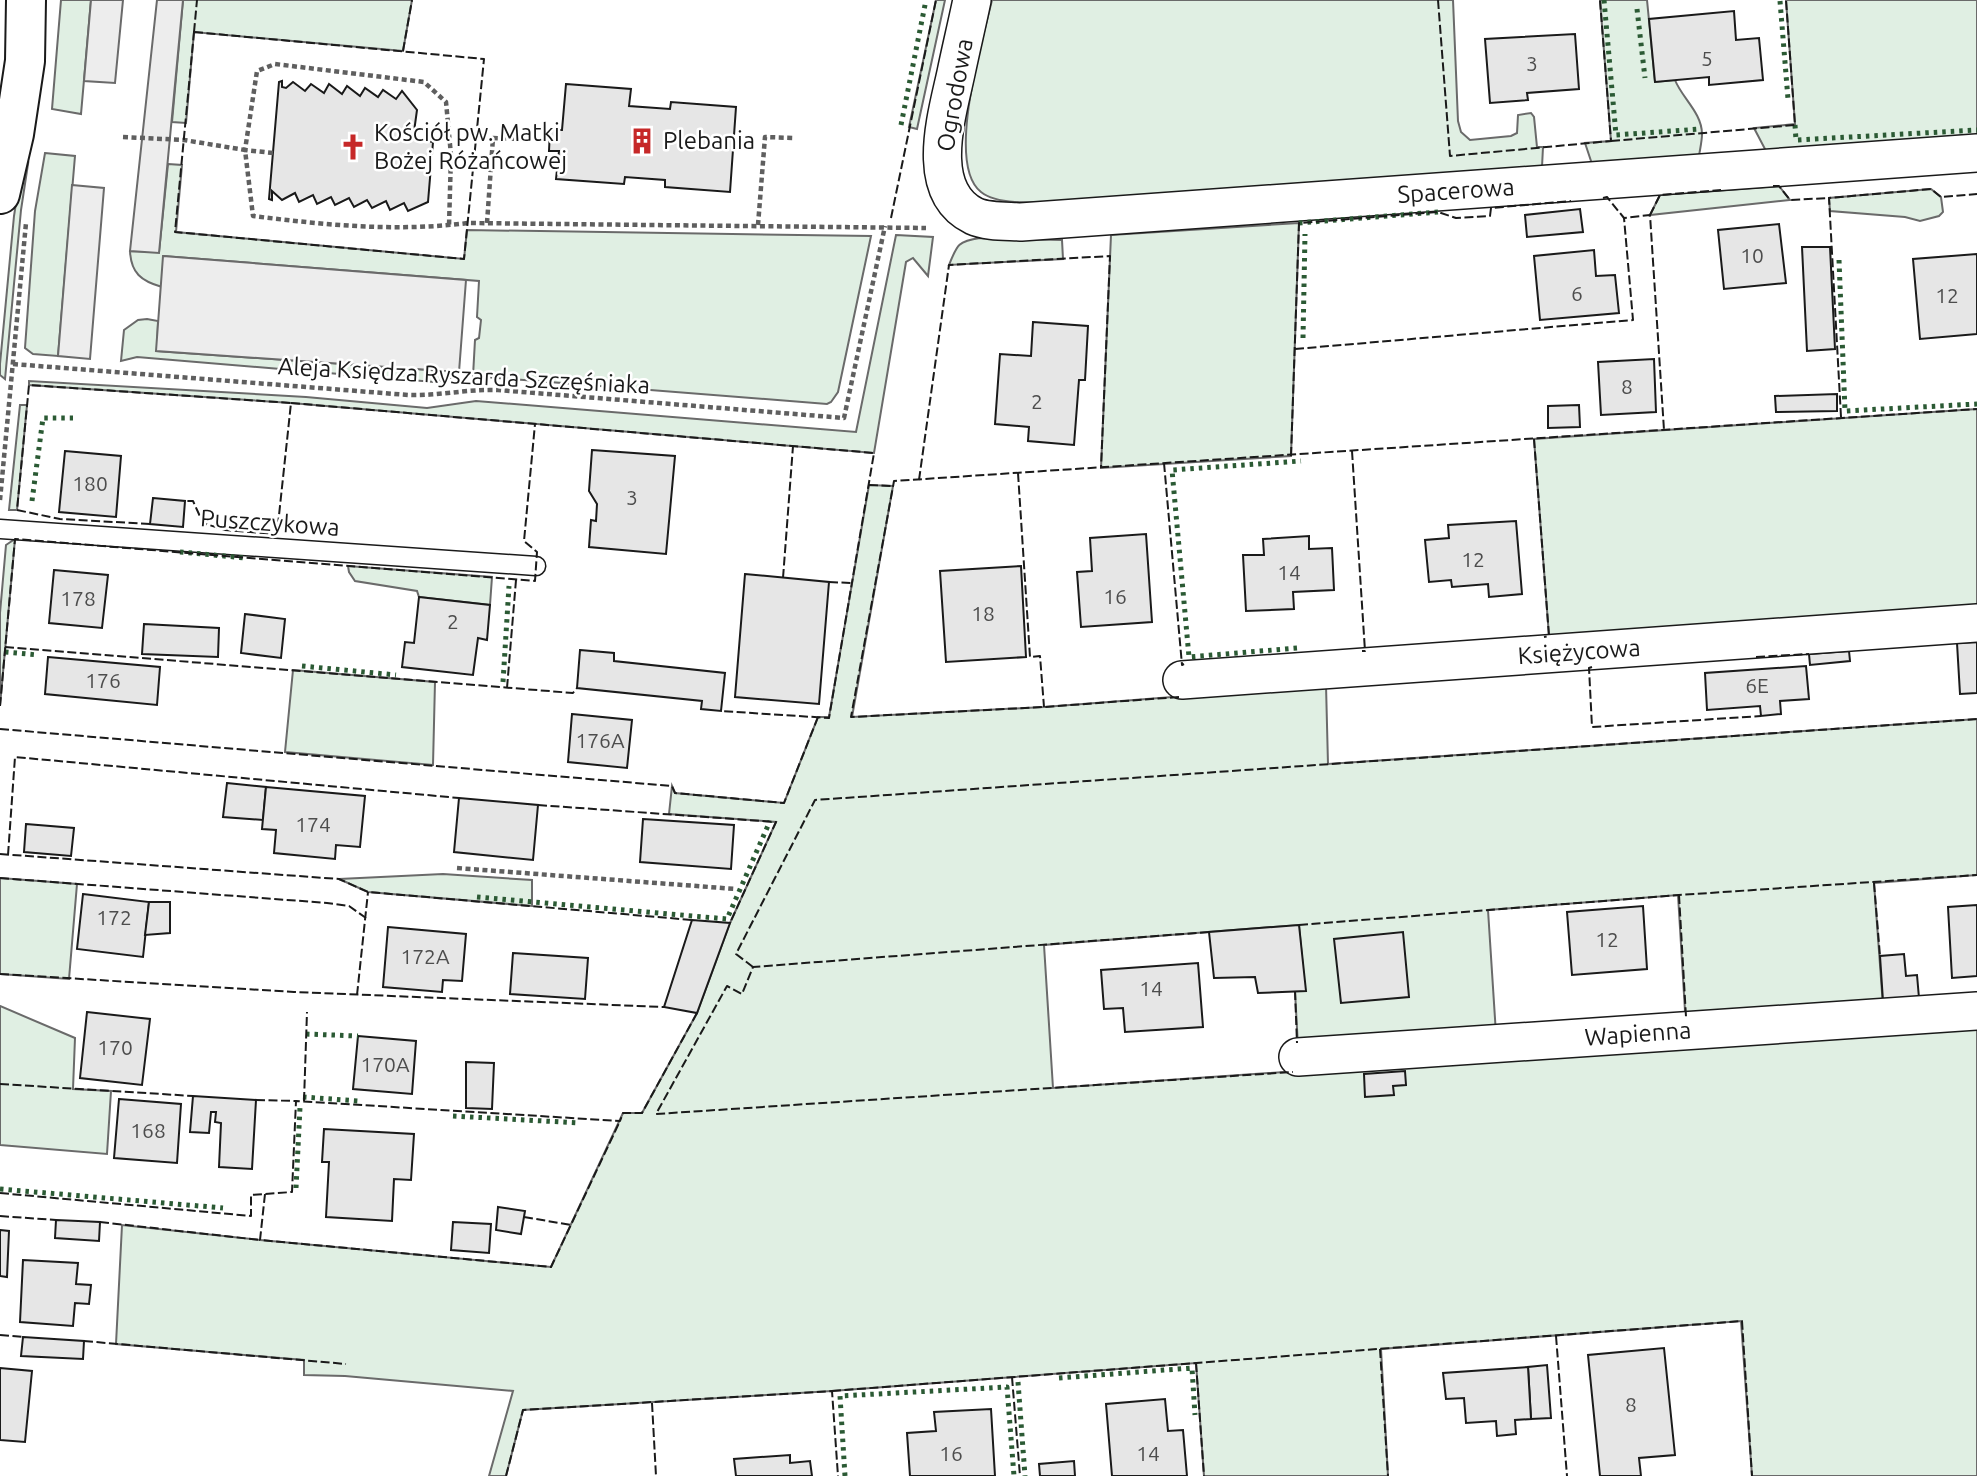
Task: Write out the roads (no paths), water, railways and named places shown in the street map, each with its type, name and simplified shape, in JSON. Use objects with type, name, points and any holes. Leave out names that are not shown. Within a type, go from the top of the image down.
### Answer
[{"type":"main road","points":[[14,202],[14,134],[25,61],[26,0]]},
{"type":"street","name":"Ogrodowa","points":[[948,189],[943,167],[944,129],[972,0]]},
{"type":"street","name":"Spacerowa","points":[[948,189],[961,207],[975,217],[1021,222],[1977,153]]},
{"type":"street","name":"Księżycowa","points":[[1182,680],[1977,624]]},
{"type":"street","name":"Wapienna","points":[[1298,1057],[1977,1011]]},
{"type":"lane","name":"Puszczykowa","points":[[0,529],[536,566]]},
{"type":"place","name":"Plebania","points":[[642,141]]},
{"type":"place","name":"Kościół pw. Matki Bożej Różańcowej","points":[[353,147]]}]
